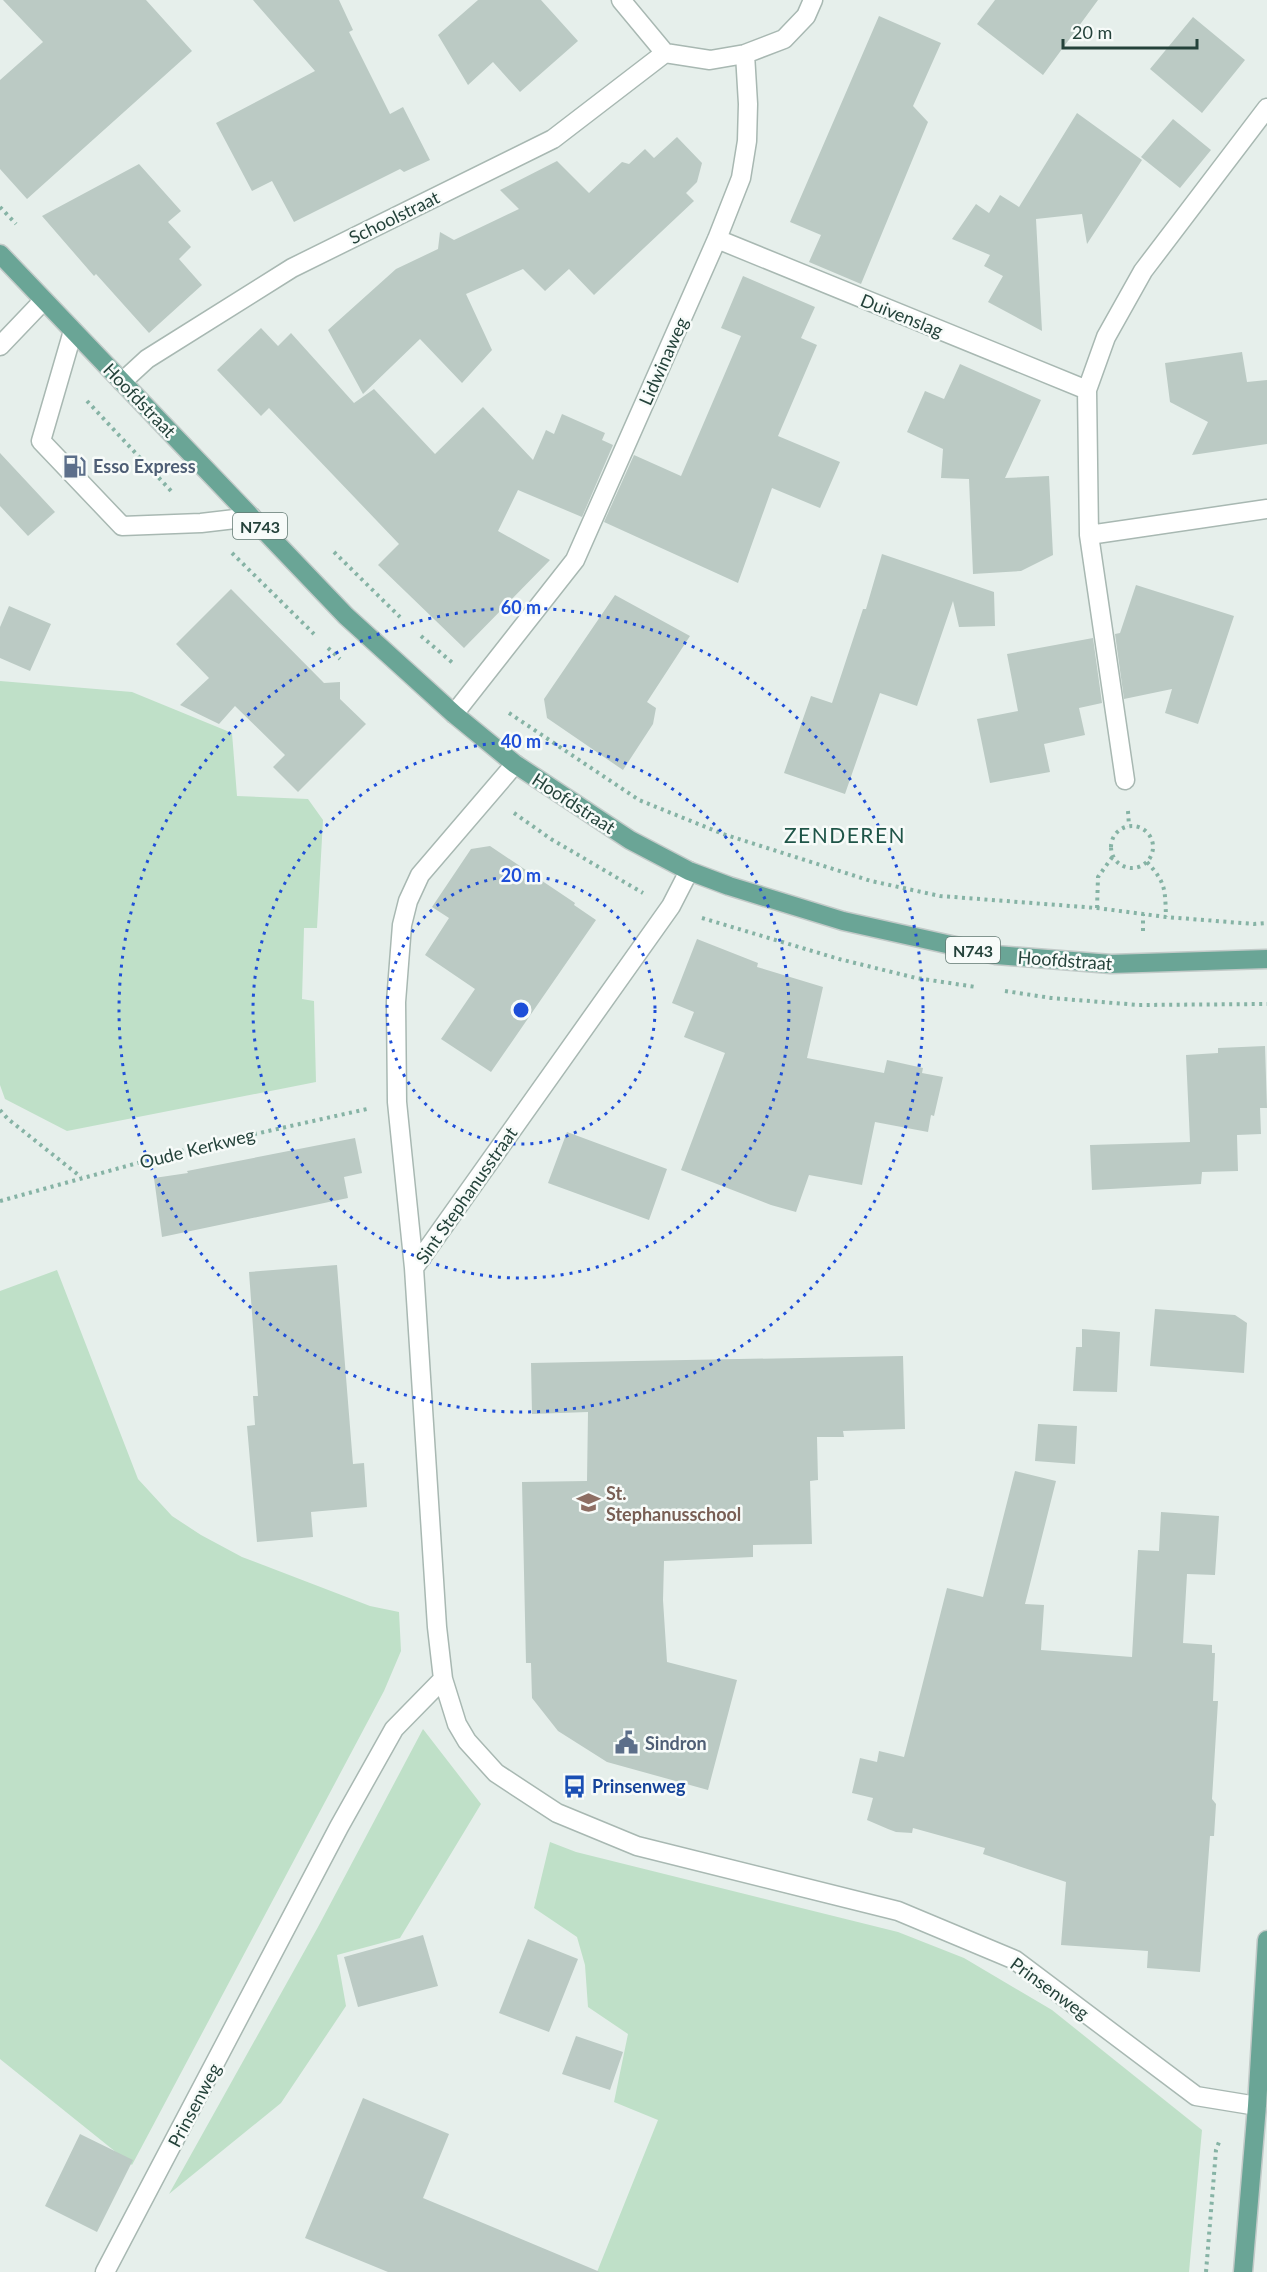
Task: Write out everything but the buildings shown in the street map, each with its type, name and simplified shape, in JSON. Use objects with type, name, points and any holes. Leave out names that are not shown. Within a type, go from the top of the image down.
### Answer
[{"type":"main road","name":"Hoofdstraat","points":[[0,254],[346,616],[454,714],[515,764],[630,840],[689,871],[729,886],[843,921],[996,955],[1111,964],[1267,959]]},
{"type":"main road","points":[[1243,2272],[1260,2163],[1257,2106],[1267,1940]]},
{"type":"street","points":[[621,0],[665,52],[710,60],[745,54],[784,39],[806,16],[813,0]]},
{"type":"street","name":"Schoolstraat","points":[[122,382],[147,359],[292,268],[553,139],[665,52]]},
{"type":"street","name":"Lidwinaweg","points":[[454,714],[575,560],[717,239],[741,178],[747,141],[748,104],[745,54]]},
{"type":"street","points":[[1125,780],[1089,536],[1087,390],[1106,337],[1143,271],[1267,108]]},
{"type":"street","name":"Duivenslag","points":[[717,239],[1087,390]]},
{"type":"street","points":[[0,346],[43,301]]},
{"type":"street","points":[[73,331],[41,441],[122,526],[201,523],[252,517]]},
{"type":"street","points":[[1089,536],[1267,509]]},
{"type":"street","points":[[414,1268],[397,1102],[396,1002],[402,925],[408,900],[420,875],[515,764]]},
{"type":"street","name":"Sint Stephanusstraat","points":[[443,1679],[437,1627],[414,1268],[671,906],[689,871]]},
{"type":"street","name":"Prinsenweg","points":[[105,2272],[339,1827],[394,1729],[443,1679],[457,1724],[467,1741],[496,1773],[558,1813],[637,1846],[898,1911],[973,1942],[1015,1960],[1196,2096],[1257,2106]]},
{"type":"path","points":[[333,551],[407,624]]},
{"type":"path","points":[[416,631],[509,713],[639,800],[723,834],[871,881],[940,896],[1097,908],[1166,917],[1267,923]]},
{"type":"path","points":[[1136,827],[1147,833],[1153,845],[1151,857],[1147,862],[1131,868],[1122,866],[1113,856],[1111,845],[1113,837],[1123,829],[1136,827]]},
{"type":"path","points":[[1097,908],[1098,877],[1113,856]]},
{"type":"path","points":[[1147,862],[1160,877],[1165,892],[1166,917]]},
{"type":"path","name":"Oude Kerkweg","points":[[0,1201],[192,1148],[397,1102]]},
{"type":"path","points":[[0,1110],[8,1119],[82,1177]]},
{"type":"green space","points":[[0,681],[132,692],[232,733],[237,796],[308,799],[323,820],[317,928],[304,928],[302,999],[314,1001],[316,1082],[67,1131],[5,1099],[0,1085]]},
{"type":"green space","points":[[57,1270],[138,1479],[172,1516],[242,1557],[370,1606],[399,1612],[401,1651],[384,1691],[132,2165],[0,2059],[0,1291]]},
{"type":"green space","points":[[423,1729],[481,1804],[400,1938],[337,1955],[346,2006],[281,2103],[169,2194],[318,1927]]},
{"type":"green space","points":[[550,1842],[576,1852],[898,1932],[964,1958],[1052,2010],[1202,2130],[1189,2272],[597,2272],[658,2120],[614,2102],[628,2034],[588,2007],[585,1965],[577,1937],[534,1908]]},
{"type":"place","name":"Esso Express","points":[[75,466]]},
{"type":"place","name":"St. Stephanusschool","points":[[588,1503]]},
{"type":"place","name":"Sindron","points":[[627,1743]]},
{"type":"place","name":"Prinsenweg","points":[[574,1786]]},
{"type":"district","name":"ZENDEREN","points":[[845,834]]}]
